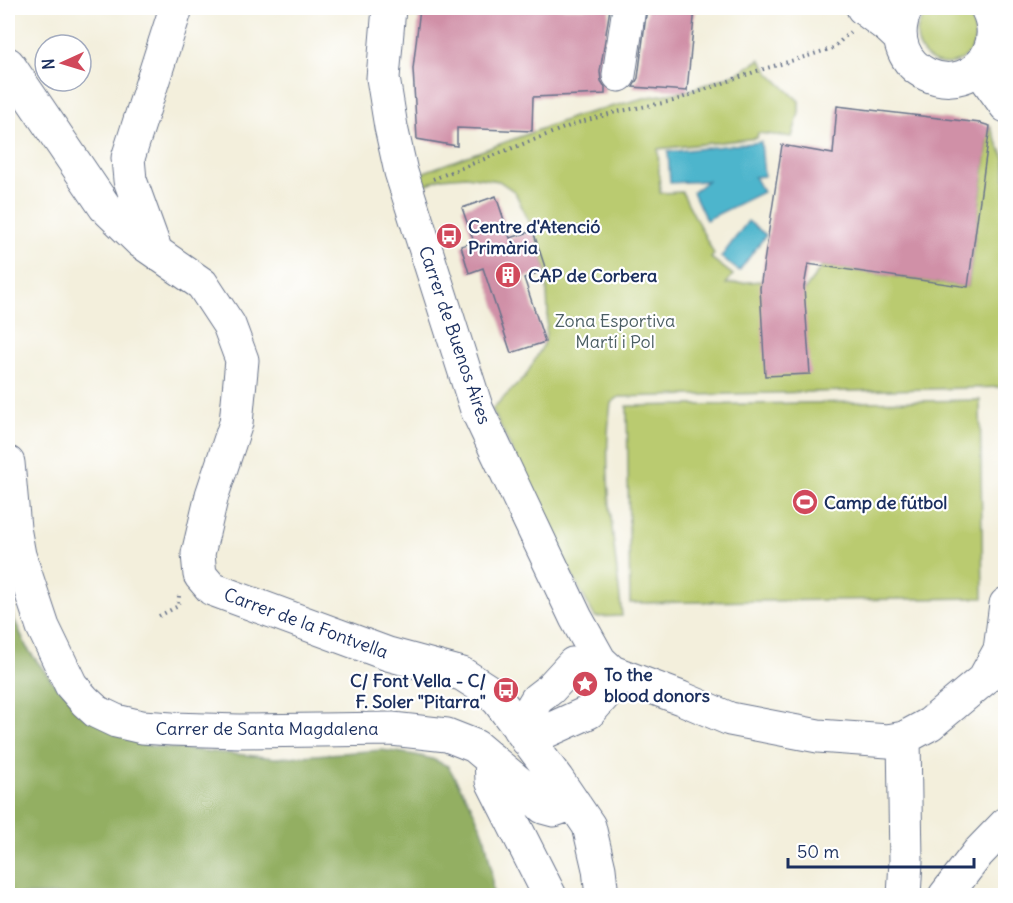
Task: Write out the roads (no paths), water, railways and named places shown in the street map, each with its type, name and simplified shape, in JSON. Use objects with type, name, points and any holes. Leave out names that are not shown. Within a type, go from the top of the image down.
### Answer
[{"type":"street","points":[[156,253],[130,180],[128,158],[176,8]]},
{"type":"street","name":"Carrer de Buenos Aires","points":[[389,8],[383,78],[391,127],[407,190],[477,410],[576,618],[606,667]]},
{"type":"street","points":[[619,75],[629,8]]},
{"type":"street","points":[[867,10],[903,23],[902,49],[908,59],[925,74],[936,78],[958,78],[978,67],[986,58],[993,38],[993,27],[987,8]]},
{"type":"street","name":"Carrer de la Fontvella","points":[[8,64],[105,207],[140,241],[202,284],[229,325],[242,360],[236,423],[212,495],[198,554],[200,575],[212,590],[388,654],[462,674],[487,690],[498,700],[589,826],[602,895]]},
{"type":"street","points":[[978,67],[1005,106]]},
{"type":"street","name":"Carrer de Santa Magdalena","points":[[8,463],[19,555],[43,627],[71,685],[97,712],[116,721],[142,727],[171,729],[239,731],[392,729],[447,735],[475,746],[524,787],[543,807],[554,810],[574,803]]},
{"type":"street","points":[[523,734],[537,699],[550,689],[573,664],[606,667],[730,719],[818,736],[888,741],[904,738],[930,724],[984,679],[1000,650],[1005,604]]},
{"type":"street","points":[[523,734],[589,712],[604,695],[606,667]]},
{"type":"street","points":[[498,700],[512,702],[537,699]]},
{"type":"street","points":[[904,738],[906,861],[904,896]]},
{"type":"street","points":[[491,759],[492,781],[550,896]]},
{"type":"street","points":[[945,896],[1005,824]]},
{"type":"water","points":[[761,142],[764,176],[754,177],[763,192],[706,220],[693,192],[707,181],[670,183],[668,152]]},
{"type":"water","points":[[748,221],[766,235],[739,271],[721,257]]},
{"type":"place","name":"Centre d'Atenció Primària","points":[[449,236]]},
{"type":"place","name":"CAP de Corbera","points":[[508,275]]},
{"type":"place","name":"Camp de fútbol","points":[[805,502]]},
{"type":"place","name":"To the blood donors","points":[[585,684]]},
{"type":"place","name":"C/ Font Vella - C/ F. Soler \"Pitarra\"","points":[[506,690]]},
{"type":"park label","name":"Zona Esportiva Martí i Pol","points":[[615,330]]}]
